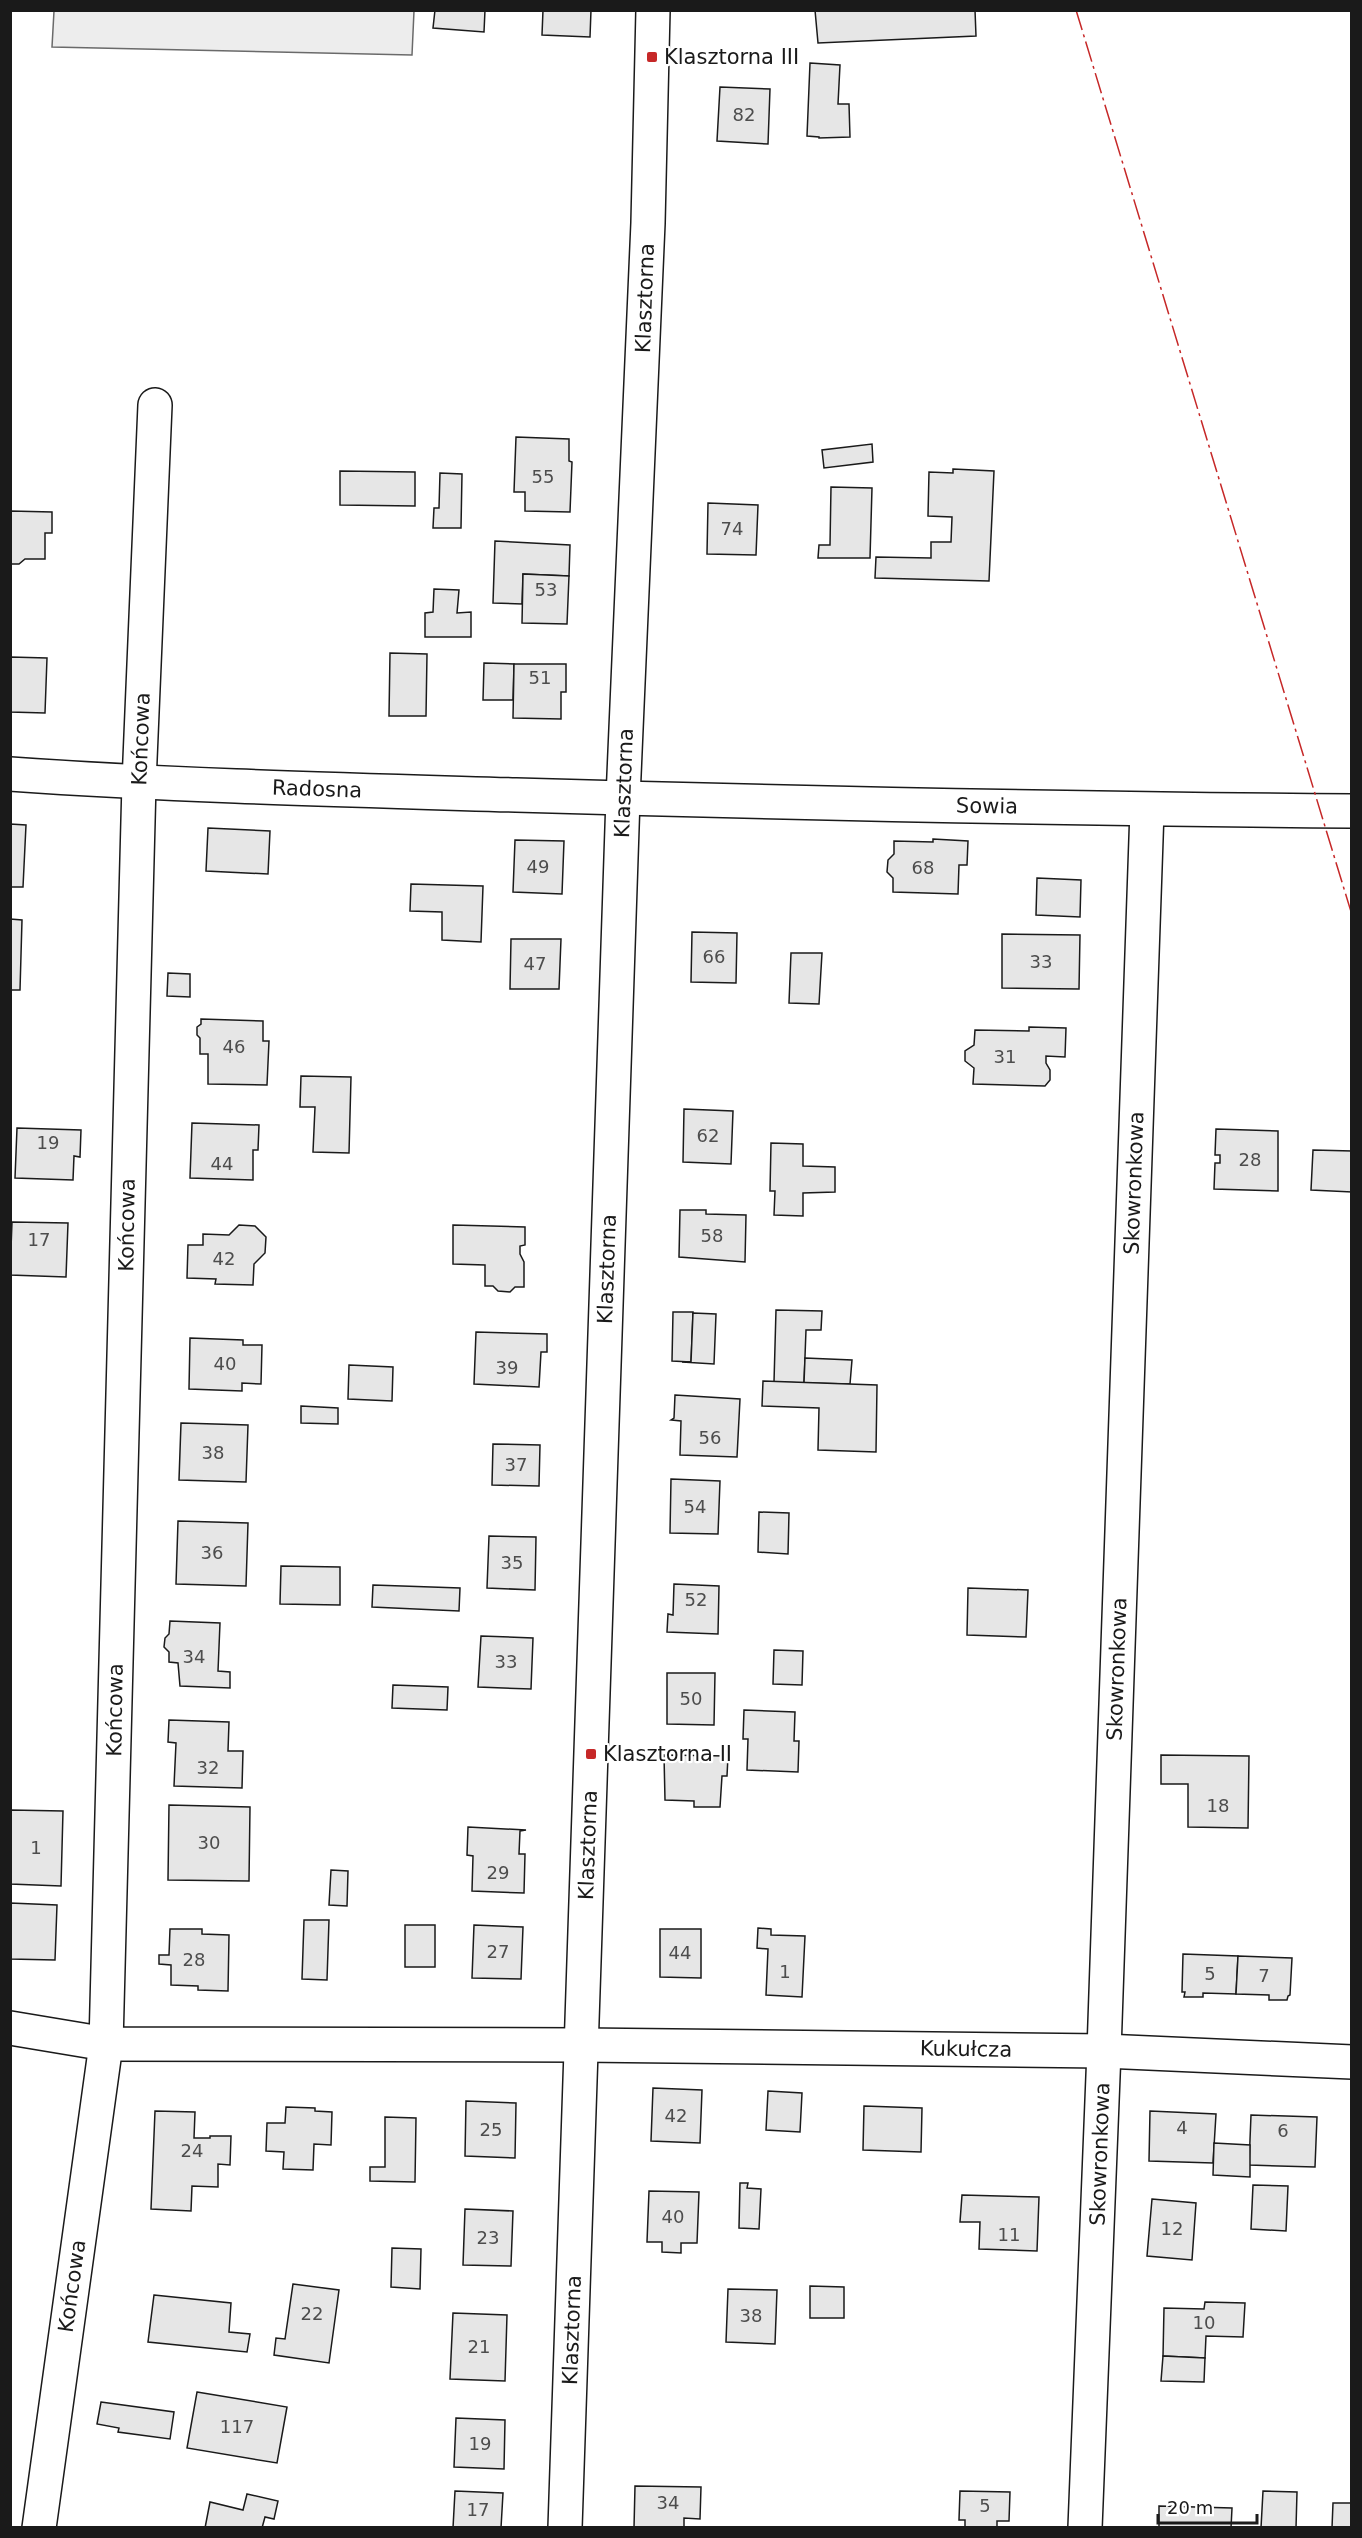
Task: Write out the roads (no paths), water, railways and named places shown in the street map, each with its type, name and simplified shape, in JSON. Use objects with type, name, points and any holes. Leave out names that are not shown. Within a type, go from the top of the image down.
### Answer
[{"type":"street","name":"Klasztorna","points":[[565,2528],[623,798],[647,247],[653,10]]},
{"type":"street","name":"Końcowa","points":[[39,2528],[106,2044],[139,783],[155,405]]},
{"type":"street","name":"Radosna","points":[[10,774],[139,783],[623,798]]},
{"type":"street","name":"Sowia","points":[[623,798],[1148,810],[1352,811]]},
{"type":"street","name":"Skowronkowa","points":[[1085,2528],[1148,810]]},
{"type":"street","points":[[10,2028],[106,2044]]},
{"type":"street","name":"Kukułcza","points":[[106,2044],[581,2045],[1104,2051],[1352,2062]]},
{"type":"place","name":"Klasztorna III","points":[[652,57]]},
{"type":"place","name":"Klasztorna II","points":[[591,1754]]}]
